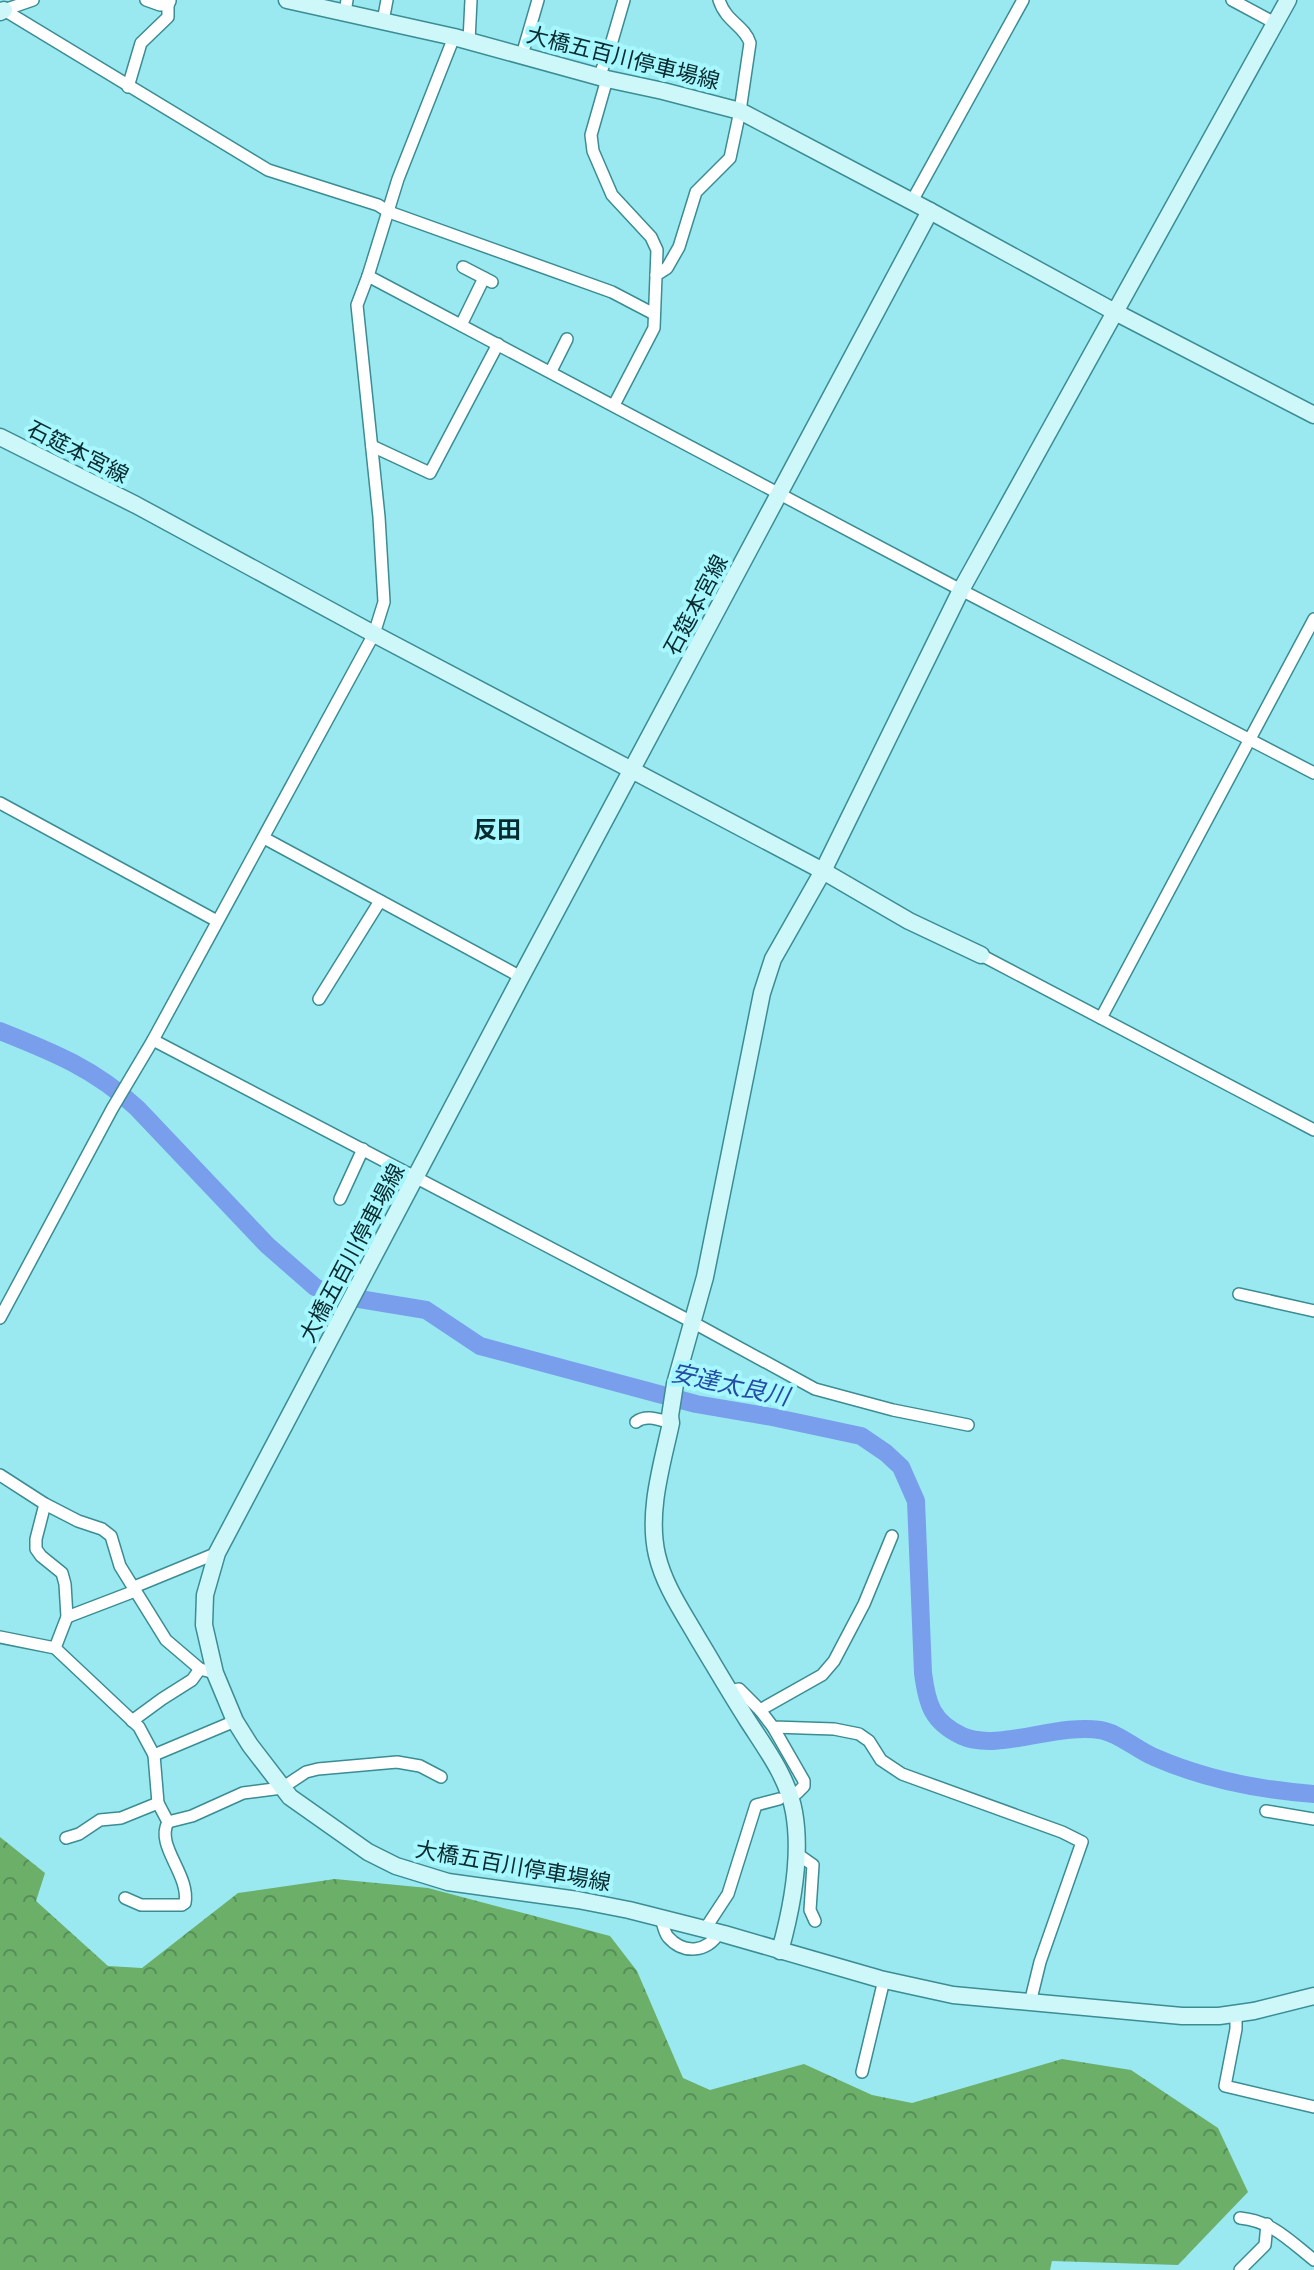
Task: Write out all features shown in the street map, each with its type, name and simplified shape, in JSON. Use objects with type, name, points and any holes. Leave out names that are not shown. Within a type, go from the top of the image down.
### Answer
[{"type":"main road","name":"大橋五百川停車場線","points":[[287,0],[346,6],[383,21],[740,111],[930,211]]},
{"type":"main road","points":[[780,1951],[787,1926],[796,1853],[794,1811],[782,1775],[671,1591],[657,1555],[655,1504],[675,1384],[705,1277],[762,993],[773,959],[823,871],[961,590],[1288,0]]},
{"type":"main road","points":[[930,211],[1115,312],[1314,415]]},
{"type":"main road","name":"石筵本宮線","points":[[0,437],[136,505],[633,771],[930,211]]},
{"type":"main road","name":"大橋五百川停車場線","points":[[633,771],[217,1553],[203,1613],[207,1671],[250,1745],[282,1788],[368,1852],[421,1875],[461,1884],[578,1900],[661,1918],[884,1980],[953,1995],[1182,2016],[1236,2014],[1314,1996]]},
{"type":"main road","points":[[633,771],[823,871],[909,921],[981,955]]},
{"type":"street","points":[[2,11],[33,0]]},
{"type":"street","points":[[128,87],[141,43],[168,17],[169,3],[146,0]]},
{"type":"street","points":[[383,21],[387,0]]},
{"type":"street","points":[[0,1318],[374,634],[384,602],[379,517],[357,305],[398,179],[462,39],[471,0]]},
{"type":"street","points":[[522,55],[538,0]]},
{"type":"street","points":[[614,405],[654,328],[657,250],[651,237],[612,195],[593,151],[591,135],[624,0]]},
{"type":"street","points":[[656,275],[667,268],[679,247],[696,192],[730,158],[750,43],[748,36],[725,15],[719,0]]},
{"type":"street","points":[[912,201],[1023,0]]},
{"type":"street","points":[[1232,0],[1275,23]]},
{"type":"street","points":[[2,11],[268,170],[378,205],[389,212],[612,292],[654,314]]},
{"type":"street","points":[[461,325],[488,280],[463,267]]},
{"type":"street","points":[[368,276],[1314,773]]},
{"type":"street","points":[[551,371],[567,339]]},
{"type":"street","points":[[372,446],[430,473],[498,344]]},
{"type":"street","points":[[1101,1018],[1314,619]]},
{"type":"street","points":[[0,803],[217,921]]},
{"type":"street","points":[[264,838],[521,977]]},
{"type":"street","points":[[319,999],[380,901]]},
{"type":"street","points":[[981,955],[1314,1130]]},
{"type":"street","points":[[153,1040],[815,1389],[893,1410],[968,1425]]},
{"type":"street","points":[[340,1199],[363,1149]]},
{"type":"street","points":[[1239,1294],[1314,1311]]},
{"type":"street","points":[[636,1422],[651,1418],[670,1419]]},
{"type":"street","points":[[1,1477],[45,1504],[111,1536],[120,1566],[166,1640],[207,1671],[132,1721]]},
{"type":"street","points":[[45,1504],[36,1549],[62,1573],[67,1617],[55,1648]]},
{"type":"street","points":[[760,1710],[822,1675],[834,1661],[864,1604],[892,1536]]},
{"type":"street","points":[[67,1617],[217,1553]]},
{"type":"street","points":[[0,1637],[55,1648],[132,1721],[145,1736],[154,1755],[158,1803],[168,1822]]},
{"type":"street","points":[[729,1691],[739,1689],[773,1727],[804,1781],[804,1786],[797,1793]]},
{"type":"street","points":[[154,1755],[235,1721]]},
{"type":"street","points":[[773,1727],[834,1729],[859,1734],[869,1741],[881,1760],[902,1774],[1082,1842],[1040,1962],[1030,2003]]},
{"type":"street","points":[[125,1898],[141,1905],[185,1903],[185,1885],[169,1852],[165,1826],[168,1822],[192,1816],[243,1793],[282,1788],[306,1772],[389,1763],[420,1766],[441,1777]]},
{"type":"street","points":[[712,1931],[728,1894],[756,1805],[779,1799]]},
{"type":"street","points":[[66,1838],[79,1834],[100,1820],[121,1818],[158,1803]]},
{"type":"street","points":[[1266,1811],[1314,1819]]},
{"type":"street","points":[[796,1853],[813,1865],[810,1910],[815,1921]]},
{"type":"street","points":[[862,2072],[884,1980]]},
{"type":"street","points":[[1236,2014],[1225,2086],[1314,2107]]},
{"type":"street","points":[[1240,2218],[1279,2230],[1314,2260]]},
{"type":"street","points":[[1240,2270],[1265,2245],[1267,2224]]},
{"type":"green space","points":[[0,1837],[45,1873],[36,1901],[108,1966],[142,1968],[238,1893],[335,1879],[428,1888],[610,1936],[637,1971],[683,2078],[710,2090],[804,2064],[872,2095],[912,2103],[1062,2059],[1131,2070],[1218,2128],[1248,2192],[1178,2265],[1052,2261],[1050,2270],[0,2270]]},
{"type":"waterway","name":"安達太良川","points":[[0,1031],[73,1063],[121,1094],[267,1245],[315,1287],[329,1294],[426,1310],[480,1346],[696,1404],[861,1436],[886,1453],[901,1467],[916,1501],[923,1673],[929,1703],[938,1718],[952,1731],[976,1740],[992,1741],[1065,1730],[1100,1730],[1192,1772],[1273,1790],[1314,1794]]},
{"type":"district","name":"反田","points":[[497,830]]}]
